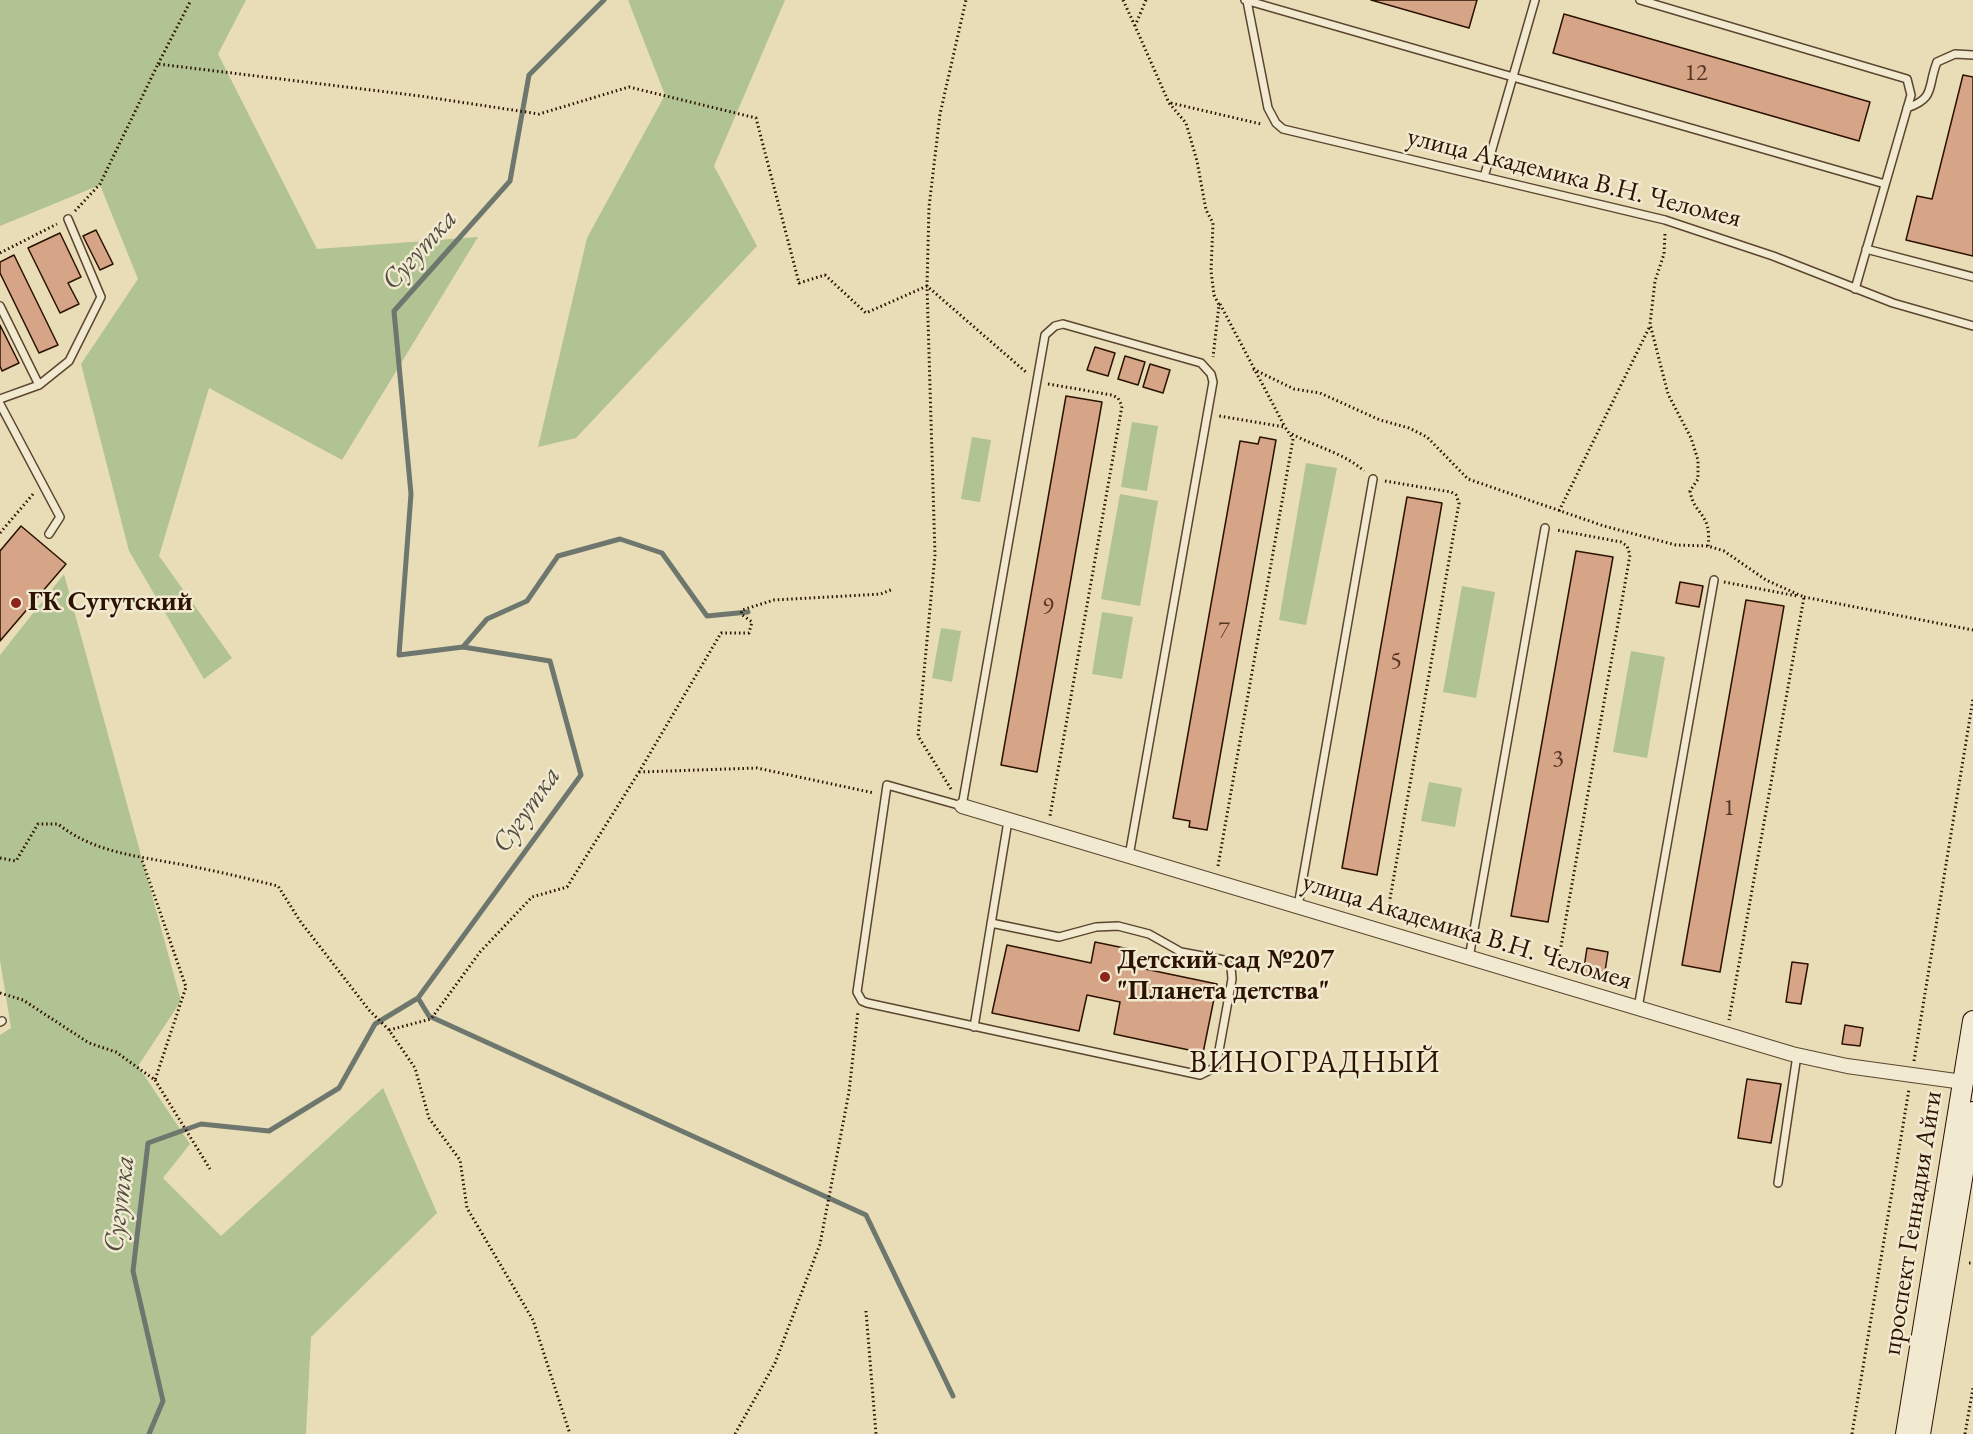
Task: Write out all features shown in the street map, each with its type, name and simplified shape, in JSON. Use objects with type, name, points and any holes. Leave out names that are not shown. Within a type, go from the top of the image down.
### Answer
[{"type":"main road","name":"проспект Геннадия Айги","points":[[1906,1434],[1968,1082],[1973,1021]]},
{"type":"main road","name":"проспект Геннадия Айги","points":[[1920,1434],[1973,1112]]},
{"type":"street","name":"улица Академика В.Н. Челомея","points":[[962,806],[1797,1055],[1856,1068],[1968,1082]]},
{"type":"lane","points":[[1283,129],[1276,123],[1268,108],[1246,0],[1885,184]]},
{"type":"lane","points":[[1484,177],[1535,0]]},
{"type":"lane","points":[[1640,0],[1903,76],[1911,89],[1907,108],[1855,289]]},
{"type":"lane","points":[[1907,108],[1922,103],[1929,95],[1937,62],[1955,54],[1973,55]]},
{"type":"lane","name":"улица Академика В.Н. Челомея","points":[[1283,129],[1665,220],[1773,256],[1893,303],[1973,326]]},
{"type":"lane","points":[[0,399],[39,385],[69,361],[101,297],[68,219]]},
{"type":"lane","points":[[1866,249],[1973,277]]},
{"type":"lane","points":[[0,306],[39,385]]},
{"type":"lane","points":[[991,923],[1059,937],[1103,926],[1138,930],[1175,950],[1224,960],[1231,966],[1233,979],[1218,1062],[1212,1071],[1200,1075],[867,1003],[859,998],[858,986],[887,785],[962,806],[1045,335],[1055,326],[1063,324],[1196,361],[1211,374],[1213,382],[1129,856]]},
{"type":"lane","points":[[0,404],[60,518],[49,534]]},
{"type":"lane","points":[[1298,906],[1373,479]]},
{"type":"lane","points":[[1469,958],[1545,528]]},
{"type":"lane","points":[[1638,1008],[1714,580]]},
{"type":"lane","points":[[974,1027],[1008,821]]},
{"type":"lane","points":[[1778,1183],[1797,1055]]},
{"type":"path","points":[[0,253],[68,219],[100,184],[191,0]]},
{"type":"path","points":[[962,806],[918,736],[934,555],[927,286],[929,207],[940,114],[966,0]]},
{"type":"path","points":[[1123,0],[1169,103],[1186,123],[1197,161],[1206,210],[1213,223],[1211,271],[1214,295],[1219,305],[1211,374]]},
{"type":"path","points":[[1135,26],[1146,0]]},
{"type":"path","points":[[158,64],[420,96],[498,110],[539,114],[629,87],[756,117],[799,283],[825,275],[866,313],[927,286]]},
{"type":"path","points":[[1169,103],[1283,129]]},
{"type":"path","points":[[1559,511],[1650,324],[1655,281],[1664,254],[1665,220]]},
{"type":"path","points":[[927,286],[1036,382],[1112,395],[1118,398],[1122,406],[1047,832]]},
{"type":"path","points":[[1214,295],[1228,315],[1253,369],[1285,427],[1292,434],[1316,447],[1351,459],[1373,479],[1451,492],[1456,495],[1459,503],[1384,933]]},
{"type":"path","points":[[1650,324],[1668,394],[1691,438],[1698,460],[1698,479],[1690,491],[1691,498],[1710,527],[1708,546]]},
{"type":"path","points":[[1253,369],[1294,389],[1320,393],[1380,420],[1409,428],[1427,437],[1468,479],[1604,526],[1676,545],[1708,546],[1724,551],[1766,580],[1804,597]]},
{"type":"path","points":[[1207,414],[1285,427]]},
{"type":"path","points":[[1215,882],[1292,434]]},
{"type":"path","points":[[0,533],[42,483]]},
{"type":"path","points":[[1545,528],[1621,542],[1627,546],[1630,555],[1554,983]]},
{"type":"path","points":[[1714,580],[1973,630]]},
{"type":"path","points":[[389,1030],[433,1017],[480,952],[532,897],[567,887],[639,772],[721,633],[749,633],[752,622],[741,614],[742,610],[774,600],[881,594],[893,589]]},
{"type":"path","points":[[1726,1034],[1804,597]]},
{"type":"path","points":[[1913,1067],[1973,699]]},
{"type":"path","points":[[639,772],[757,768],[886,795]]},
{"type":"path","points":[[0,858],[16,861],[38,824],[58,824],[76,839],[142,860],[177,864],[278,886],[300,921],[369,1010],[389,1030],[415,1068],[429,1118],[460,1160],[467,1208],[534,1320],[570,1434]]},
{"type":"path","points":[[142,860],[186,987],[155,1080]]},
{"type":"path","points":[[0,993],[23,1000],[89,1043],[116,1052],[155,1080],[210,1169]]},
{"type":"path","points":[[735,1434],[775,1364],[820,1244],[849,1092],[859,998]]},
{"type":"path","points":[[1852,1434],[1911,1082]]},
{"type":"path","points":[[866,1311],[876,1434]]},
{"type":"path","points":[[1965,1434],[1973,1388]]},
{"type":"green space","points":[[0,0],[246,0],[218,54],[317,249],[478,237],[342,460],[209,388],[159,556],[232,658],[204,679],[129,551],[81,364],[138,279],[100,185],[0,226]]},
{"type":"green space","points":[[628,0],[785,0],[714,166],[757,246],[576,438],[538,447],[587,238],[665,95]]},
{"type":"green space","points":[[1132,422],[1158,426],[1147,491],[1121,487]]},
{"type":"green space","points":[[972,437],[991,440],[980,502],[961,499]]},
{"type":"green space","points":[[1306,463],[1337,468],[1306,625],[1279,620]]},
{"type":"green space","points":[[1120,494],[1158,501],[1140,606],[1101,599]]},
{"type":"green space","points":[[64,574],[181,1001],[138,1066],[190,1144],[163,1178],[221,1236],[383,1088],[437,1213],[311,1337],[306,1434],[0,1434],[0,1035],[11,1028],[0,960],[0,655]]},
{"type":"green space","points":[[1462,586],[1495,592],[1476,698],[1443,692]]},
{"type":"green space","points":[[1102,612],[1133,617],[1122,679],[1092,674]]},
{"type":"green space","points":[[941,628],[961,631],[952,682],[932,678]]},
{"type":"green space","points":[[1631,651],[1665,657],[1647,758],[1613,752]]},
{"type":"green space","points":[[1429,782],[1462,788],[1455,827],[1421,821]]},
{"type":"building","points":[[1371,0],[1477,0],[1469,28]]},
{"type":"building","points":[[1564,14],[1870,102],[1859,141],[1553,53]]},
{"type":"building","points":[[1963,75],[1973,77],[1973,256],[1906,240],[1917,196],[1932,199]]},
{"type":"building","points":[[96,230],[113,264],[100,270],[83,236]]},
{"type":"building","points":[[60,233],[81,277],[68,283],[79,304],[60,313],[28,248]]},
{"type":"building","points":[[14,255],[58,345],[39,353],[0,273],[0,262]]},
{"type":"building","points":[[0,325],[19,363],[2,371],[0,366]]},
{"type":"building","points":[[1095,347],[1115,353],[1108,376],[1087,370]]},
{"type":"building","points":[[1125,356],[1145,362],[1138,385],[1118,379]]},
{"type":"building","points":[[1150,364],[1170,370],[1163,393],[1143,387]]},
{"type":"building","points":[[1066,396],[1102,402],[1037,772],[1001,765]]},
{"type":"building","points":[[1260,437],[1276,440],[1207,830],[1189,827],[1190,821],[1173,818],[1240,441],[1258,444]]},
{"type":"building","points":[[1407,497],[1442,503],[1377,875],[1342,868]]},
{"type":"building","name":"ГК Сугутский","points":[[21,526],[66,564],[0,641],[0,551]]},
{"type":"building","points":[[1576,551],[1613,557],[1548,922],[1511,916]]},
{"type":"building","points":[[1680,582],[1703,586],[1699,607],[1676,603]]},
{"type":"building","points":[[1746,600],[1784,606],[1720,972],[1682,965]]},
{"type":"building","points":[[1095,942],[1129,949],[1126,965],[1217,984],[1203,1053],[1114,1034],[1120,1002],[1087,995],[1079,1031],[992,1013],[1007,945],[1091,963]]},
{"type":"building","points":[[1587,948],[1608,952],[1604,978],[1583,974]]},
{"type":"building","points":[[1792,962],[1808,964],[1801,1004],[1786,1002]]},
{"type":"building","points":[[1845,1025],[1863,1028],[1860,1046],[1842,1044]]},
{"type":"building","points":[[1747,1079],[1781,1084],[1771,1143],[1738,1138]]},
{"type":"waterway","name":"Сугутка","points":[[149,1434],[163,1401],[133,1271],[148,1143],[201,1124],[269,1131],[339,1088],[375,1024],[418,998],[581,775],[550,661],[463,647],[399,655],[411,494],[394,311],[510,181],[529,75],[604,0]]},
{"type":"waterway","points":[[463,647],[487,619],[527,601],[558,556],[620,539],[662,553],[707,616],[748,612]]},
{"type":"waterway","points":[[418,998],[429,1016],[866,1215],[953,1396]]},
{"type":"place","name":"ГК Сугутский","points":[[16,603]]},
{"type":"place","name":"Детский сад №207 \"Планета детства\"","points":[[1105,977]]},
{"type":"district","name":"ВИНОГРАДНЫЙ","points":[[1315,1064]]}]
